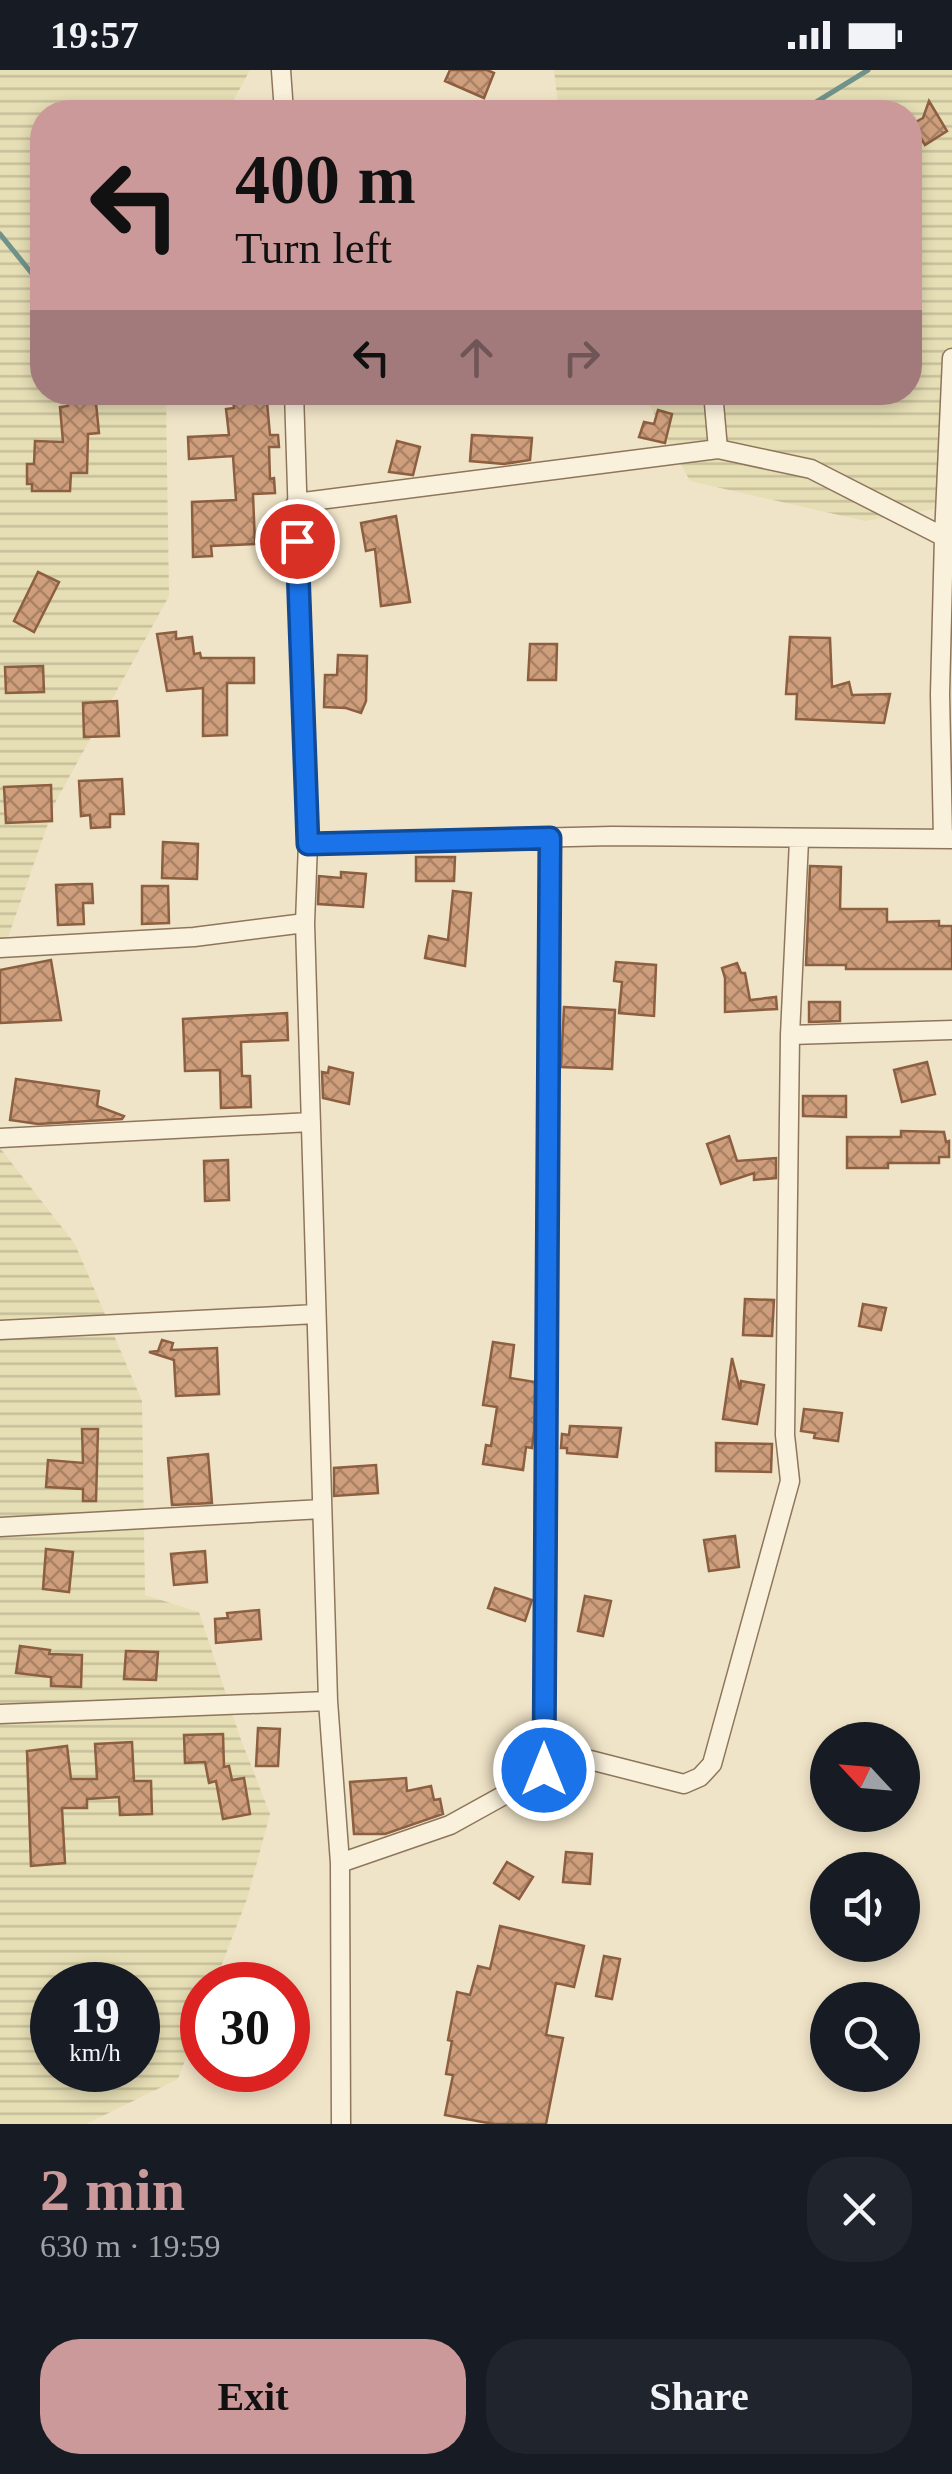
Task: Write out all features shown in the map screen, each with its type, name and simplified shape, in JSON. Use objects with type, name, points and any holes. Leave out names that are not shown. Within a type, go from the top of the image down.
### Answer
[{"type":"street","points":[[281,70],[283,100]]},
{"type":"street","points":[[308,844],[550,838],[948,839],[940,678],[952,358]]},
{"type":"street","points":[[294,405],[308,844],[304,923],[328,1701],[340,1862],[341,2124]]},
{"type":"street","points":[[715,405],[718,449]]},
{"type":"street","points":[[296,503],[718,449],[811,469],[944,536]]},
{"type":"street","points":[[544,1770],[550,838]]},
{"type":"street","points":[[340,1862],[450,1825],[564,1762],[590,1760],[684,1784],[700,1778],[712,1764],[790,1481],[785,1435],[790,1035],[799,840]]},
{"type":"street","points":[[0,948],[194,937],[304,923]]},
{"type":"street","points":[[790,1035],[952,1030]]},
{"type":"street","points":[[0,1138],[310,1122]]},
{"type":"street","points":[[0,1330],[316,1314]]},
{"type":"street","points":[[0,1528],[322,1509]]},
{"type":"street","points":[[0,1714],[328,1701]]},
{"type":"shaded area","points":[[0,70],[250,70],[234,100],[30,100],[30,405],[166,405],[169,596],[56,801],[0,960]]},
{"type":"shaded area","points":[[554,70],[952,70],[952,506],[865,521],[690,481],[649,405],[922,405],[922,100],[558,100]]},
{"type":"shaded area","points":[[0,1148],[75,1244],[142,1401],[145,1595],[199,1612],[270,1814],[247,1899],[223,1962],[180,1962],[178,2079],[160,2088],[160,1962],[30,1962],[30,2092],[151,2092],[86,2124],[0,2124]]},
{"type":"building","points":[[450,70],[494,73],[484,98],[445,81]]},
{"type":"building","points":[[929,101],[947,131],[925,145],[923,118]]},
{"type":"building","points":[[96,405],[99,433],[88,434],[87,473],[71,473],[70,491],[32,491],[32,484],[27,484],[27,464],[34,464],[35,441],[63,442],[60,407]]},
{"type":"building","points":[[234,405],[267,405],[270,435],[278,435],[279,447],[269,447],[270,479],[274,478],[275,493],[253,494],[255,544],[211,546],[212,556],[193,557],[192,502],[236,500],[233,456],[189,459],[188,437],[229,435],[226,409]]},
{"type":"building","points":[[658,410],[672,414],[665,443],[639,437],[644,422],[654,424]]},
{"type":"building","points":[[472,435],[532,438],[530,460],[504,464],[470,461]]},
{"type":"building","points":[[397,441],[420,447],[413,475],[389,472]]},
{"type":"building","points":[[396,516],[410,602],[381,606],[375,549],[366,551],[361,523]]},
{"type":"building","points":[[38,572],[59,582],[34,632],[14,621]]},
{"type":"building","points":[[176,632],[176,639],[192,637],[194,654],[200,653],[201,658],[254,658],[254,683],[227,683],[227,735],[203,736],[203,688],[167,691],[157,634]]},
{"type":"building","points":[[790,637],[830,638],[832,687],[849,682],[852,695],[890,694],[884,723],[796,719],[797,694],[786,694]]},
{"type":"building","points":[[530,644],[557,644],[556,680],[528,680]]},
{"type":"building","points":[[338,655],[367,656],[366,701],[361,713],[324,707],[325,675],[337,675]]},
{"type":"building","points":[[43,666],[44,692],[6,693],[5,667]]},
{"type":"building","points":[[117,701],[119,736],[84,737],[83,703]]},
{"type":"building","points":[[122,779],[124,814],[110,814],[110,827],[91,828],[90,815],[81,816],[79,781]]},
{"type":"building","points":[[51,785],[52,821],[6,823],[4,787]]},
{"type":"building","points":[[163,842],[198,844],[197,879],[162,878]]},
{"type":"building","points":[[416,857],[455,857],[454,881],[416,881]]},
{"type":"building","points":[[810,866],[841,867],[840,909],[887,909],[887,922],[939,921],[939,926],[952,926],[952,969],[806,965]]},
{"type":"building","points":[[341,872],[366,874],[363,907],[318,904],[319,876],[341,878]]},
{"type":"building","points":[[92,884],[93,903],[83,903],[84,924],[58,925],[56,885]]},
{"type":"building","points":[[142,886],[168,886],[169,923],[142,924]]},
{"type":"building","points":[[453,891],[471,893],[465,966],[425,958],[429,936],[448,940]]},
{"type":"building","points":[[51,960],[61,1020],[0,1023],[0,970]]},
{"type":"building","points":[[616,962],[656,965],[654,1016],[619,1013],[622,982],[614,981]]},
{"type":"building","points":[[737,963],[741,973],[745,973],[750,1000],[776,997],[777,1009],[725,1012],[722,968]]},
{"type":"building","points":[[809,1002],[840,1002],[840,1021],[809,1022]]},
{"type":"building","points":[[564,1007],[615,1010],[612,1069],[561,1067]]},
{"type":"building","points":[[287,1013],[288,1040],[241,1042],[242,1076],[250,1076],[251,1107],[221,1108],[220,1070],[185,1071],[183,1019]]},
{"type":"building","points":[[927,1062],[935,1094],[902,1102],[894,1070]]},
{"type":"building","points":[[329,1067],[353,1073],[349,1104],[323,1098],[322,1072],[328,1073]]},
{"type":"building","points":[[16,1079],[99,1091],[97,1106],[124,1116],[38,1124],[10,1120]]},
{"type":"building","points":[[803,1096],[846,1096],[846,1117],[803,1116]]},
{"type":"building","points":[[901,1131],[944,1132],[946,1142],[949,1141],[949,1157],[939,1157],[939,1163],[847,1168],[847,1137],[901,1137]]},
{"type":"building","points":[[729,1136],[737,1161],[776,1158],[776,1178],[754,1180],[754,1173],[721,1184],[707,1144]]},
{"type":"building","points":[[228,1160],[229,1200],[205,1201],[204,1161]]},
{"type":"building","points":[[745,1299],[774,1300],[772,1336],[743,1335]]},
{"type":"building","points":[[863,1304],[886,1308],[881,1330],[859,1326]]},
{"type":"building","points":[[162,1340],[173,1343],[171,1350],[217,1348],[219,1394],[176,1396],[174,1360],[149,1352],[158,1351]]},
{"type":"building","points":[[493,1342],[514,1345],[510,1378],[535,1382],[532,1448],[526,1447],[523,1470],[483,1464],[486,1445],[491,1446],[497,1407],[483,1405]]},
{"type":"building","points":[[732,1358],[740,1390],[741,1381],[764,1385],[757,1424],[723,1419]]},
{"type":"building","points":[[804,1409],[842,1413],[838,1441],[814,1438],[815,1433],[801,1431]]},
{"type":"building","points":[[570,1426],[621,1428],[617,1457],[567,1453],[567,1448],[561,1448],[562,1434],[569,1435]]},
{"type":"building","points":[[82,1429],[98,1429],[96,1501],[83,1501],[83,1489],[46,1487],[48,1460],[83,1463]]},
{"type":"building","points":[[716,1443],[772,1444],[771,1472],[716,1471]]},
{"type":"building","points":[[208,1454],[212,1503],[172,1505],[168,1458]]},
{"type":"building","points":[[376,1465],[378,1493],[334,1496],[334,1468]]},
{"type":"building","points":[[735,1536],[739,1567],[709,1571],[704,1540]]},
{"type":"building","points":[[46,1549],[73,1552],[69,1592],[43,1589]]},
{"type":"building","points":[[205,1551],[207,1582],[174,1585],[171,1554]]},
{"type":"building","points":[[495,1588],[532,1600],[525,1621],[488,1608]]},
{"type":"building","points":[[585,1596],[611,1601],[603,1636],[578,1631]]},
{"type":"building","points":[[259,1610],[261,1639],[216,1643],[215,1619],[228,1618],[227,1613]]},
{"type":"building","points":[[20,1646],[50,1650],[49,1654],[82,1655],[81,1687],[51,1686],[51,1677],[16,1673]]},
{"type":"building","points":[[126,1651],[158,1652],[156,1680],[124,1679]]},
{"type":"building","points":[[258,1728],[280,1729],[278,1766],[256,1766]]},
{"type":"building","points":[[223,1734],[224,1767],[229,1766],[232,1780],[244,1778],[250,1814],[223,1819],[216,1781],[209,1783],[205,1762],[185,1763],[184,1735]]},
{"type":"building","points":[[132,1742],[134,1781],[151,1781],[152,1814],[120,1815],[119,1797],[87,1799],[87,1808],[62,1808],[65,1863],[31,1866],[27,1751],[67,1746],[71,1779],[97,1779],[95,1744]]},
{"type":"building","points":[[406,1778],[407,1791],[431,1786],[434,1800],[440,1799],[443,1814],[385,1834],[354,1834],[350,1782]]},
{"type":"building","points":[[566,1852],[592,1854],[590,1884],[563,1882]]},
{"type":"building","points":[[507,1862],[533,1877],[519,1899],[494,1883]]},
{"type":"building","points":[[500,1926],[584,1946],[574,1987],[556,1983],[546,2035],[563,2038],[546,2124],[493,2124],[445,2115],[453,2075],[446,2074],[452,2041],[448,2040],[457,1992],[470,1995],[478,1966],[490,1969]]},
{"type":"building","points":[[604,1956],[620,1959],[612,1999],[596,1996]]},
{"type":"waterway","points":[[819,100],[868,70]]},
{"type":"waterway","points":[[0,234],[30,271]]},
{"type":"route","points":[[297,541],[308,844],[550,838],[544,1770]]}]
